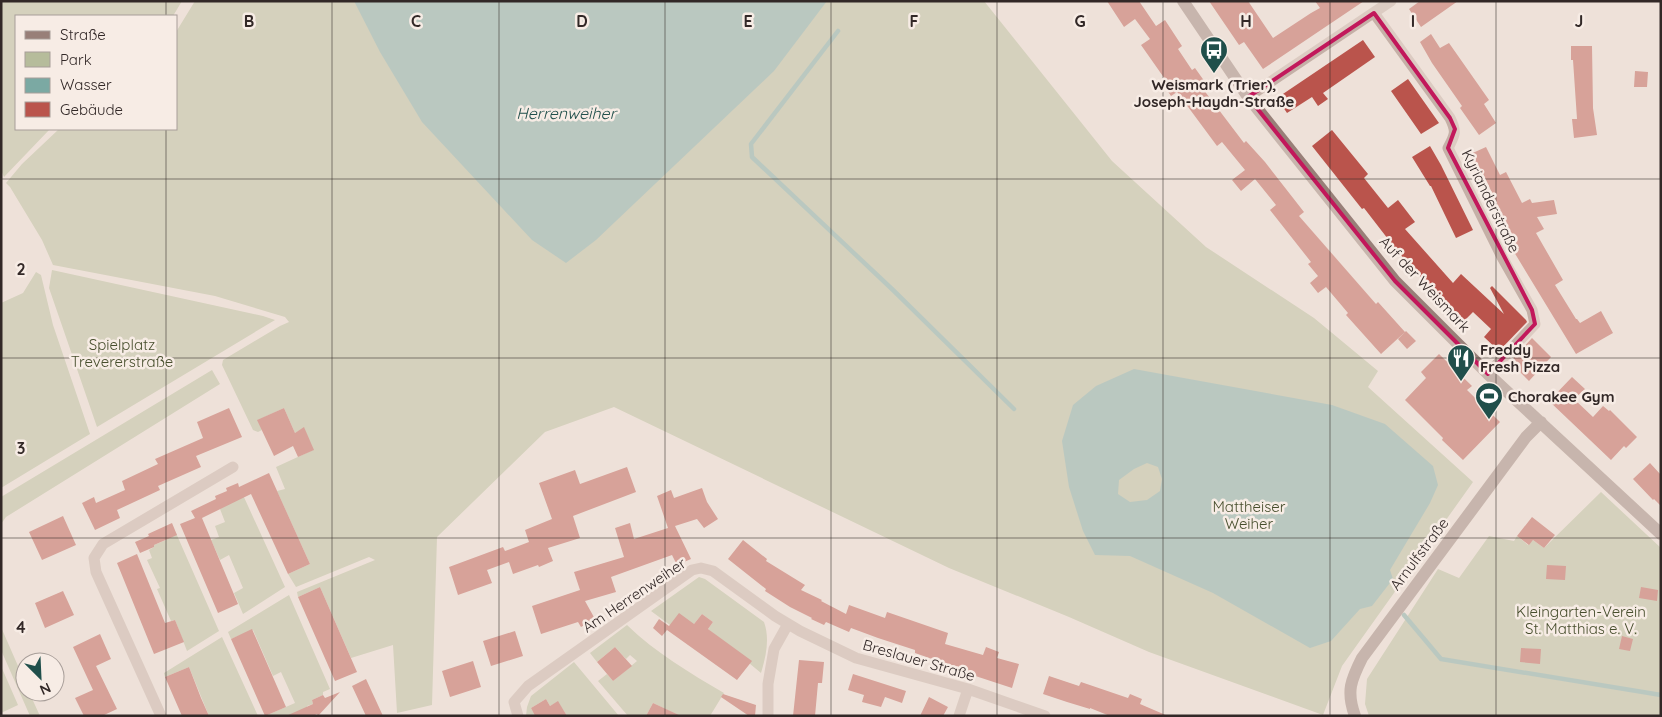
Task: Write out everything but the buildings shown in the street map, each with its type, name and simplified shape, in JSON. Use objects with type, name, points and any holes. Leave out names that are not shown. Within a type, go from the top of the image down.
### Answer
[{"type":"street","name":"Auf der Weismark","points":[[1183,1],[1248,97],[1395,281],[1488,374],[1661,534]]},
{"type":"street","points":[[1248,97],[1391,1]]},
{"type":"street","name":"Kyrianderstraße","points":[[1374,13],[1450,118],[1455,129],[1454,137],[1448,148],[1502,257],[1532,310],[1535,324],[1488,374]]},
{"type":"street","name":"Arnulfstraße","points":[[1355,716],[1349,695],[1351,682],[1362,658],[1526,437],[1541,422]]},
{"type":"street","points":[[161,716],[96,572],[94,558],[103,544],[233,467]]},
{"type":"street","name":"Am Herrenweiher","points":[[518,716],[514,702],[528,686],[692,570],[701,568],[713,571],[788,624]]},
{"type":"street","points":[[768,716],[768,684],[774,649],[788,624]]},
{"type":"street","name":"Breslauer Straße","points":[[788,624],[812,638],[856,658],[968,689],[1045,716]]},
{"type":"street","points":[[959,716],[968,689]]},
{"type":"highlighted area","points":[[1374,13],[1450,118],[1455,129],[1448,148],[1532,310],[1535,324],[1488,374],[1395,281],[1248,97]]},
{"type":"green space","points":[[1,1],[182,1],[174,15],[15,15],[15,130],[49,130],[4,177],[1,170]]},
{"type":"green space","name":"Mattheiser Weiher","points":[[195,1],[984,1],[1112,161],[1206,247],[1314,318],[1378,371],[1368,387],[1473,482],[1342,666],[1323,715],[1149,652],[949,568],[614,407],[545,432],[437,537],[432,705],[397,713],[393,645],[351,658],[320,587],[298,597],[297,592],[375,560],[369,557],[296,587],[288,574],[310,564],[277,491],[285,489],[276,467],[313,450],[304,428],[295,433],[284,408],[258,420],[262,430],[258,432],[253,430],[222,365],[223,360],[289,322],[285,317],[215,296],[53,265],[42,240],[6,183],[22,164],[58,130],[178,130],[178,29]]},
{"type":"green space","name":"Spielplatz Trevererstraße","points":[[52,270],[275,320],[97,427],[49,288]]},
{"type":"green space","points":[[36,272],[41,275],[53,325],[90,434],[1,488],[1,303],[23,293]]},
{"type":"green space","points":[[212,370],[220,384],[6,517],[1,524],[1,497]]},
{"type":"green space","name":"Kleingarten-Verein St. Matthias e. V.","points":[[1601,492],[1661,548],[1661,716],[1369,716],[1365,704],[1367,679],[1438,569],[1459,578],[1489,536],[1514,541],[1517,536],[1528,545],[1533,540],[1544,548]]},
{"type":"green space","points":[[243,495],[285,587],[243,614],[234,593],[243,588],[229,555],[220,560],[211,540],[219,537],[215,526],[225,522],[220,509]]},
{"type":"green space","points":[[176,533],[219,631],[187,651],[175,620],[171,621],[157,589],[160,588],[147,560],[152,558],[149,550],[154,545],[166,540],[165,537]]},
{"type":"green space","points":[[699,577],[705,579],[764,622],[767,641],[761,673],[708,629],[713,622],[702,614],[694,624],[670,625],[651,611]]},
{"type":"green space","points":[[289,595],[330,689],[312,700],[313,704],[307,706],[307,709],[294,716],[265,716],[295,703],[281,672],[273,676],[253,630],[231,639],[228,632]]},
{"type":"green space","points":[[627,625],[661,654],[724,693],[710,716],[680,716],[653,703],[646,716],[628,716],[598,681],[607,674],[613,681],[637,661],[630,655],[626,659],[615,647],[597,662],[590,653]]},
{"type":"green space","points":[[1,627],[15,659],[15,682],[1,650]]},
{"type":"green space","points":[[222,637],[258,716],[209,716],[189,667],[165,677],[164,673]]},
{"type":"green space","points":[[574,662],[619,716],[567,716],[558,702],[550,706],[546,699],[531,708],[535,716],[526,716],[531,696]]},
{"type":"green space","points":[[1,666],[15,702],[18,705],[1,713]]},
{"type":"green space","points":[[24,702],[34,702],[40,716],[30,716]]},
{"type":"water","name":"Herrenweiher","points":[[354,1],[827,1],[774,71],[596,240],[566,263],[532,240],[422,122],[380,52]]},
{"type":"water","points":[[1134,369],[1332,405],[1385,424],[1433,466],[1438,485],[1430,503],[1390,570],[1393,579],[1372,606],[1360,609],[1331,641],[1310,648],[1213,593],[1130,556],[1095,555],[1083,531],[1069,487],[1062,441],[1073,405],[1096,386]],"holes":[[[1147,463],[1158,467],[1162,479],[1160,491],[1147,500],[1130,502],[1118,494],[1119,480],[1134,469]]]},
{"type":"waterway","points":[[838,31],[751,144],[752,157],[893,290],[1014,409]]},
{"type":"waterway","points":[[1404,615],[1441,659],[1661,695]]},
{"type":"place","name":"Weismark (Trier), Joseph-Haydn-Straße","points":[[1214,74]]},
{"type":"place","name":"Freddy Fresh Pizza","points":[[1461,382]]},
{"type":"place","name":"Chorakee Gym","points":[[1489,420]]}]
